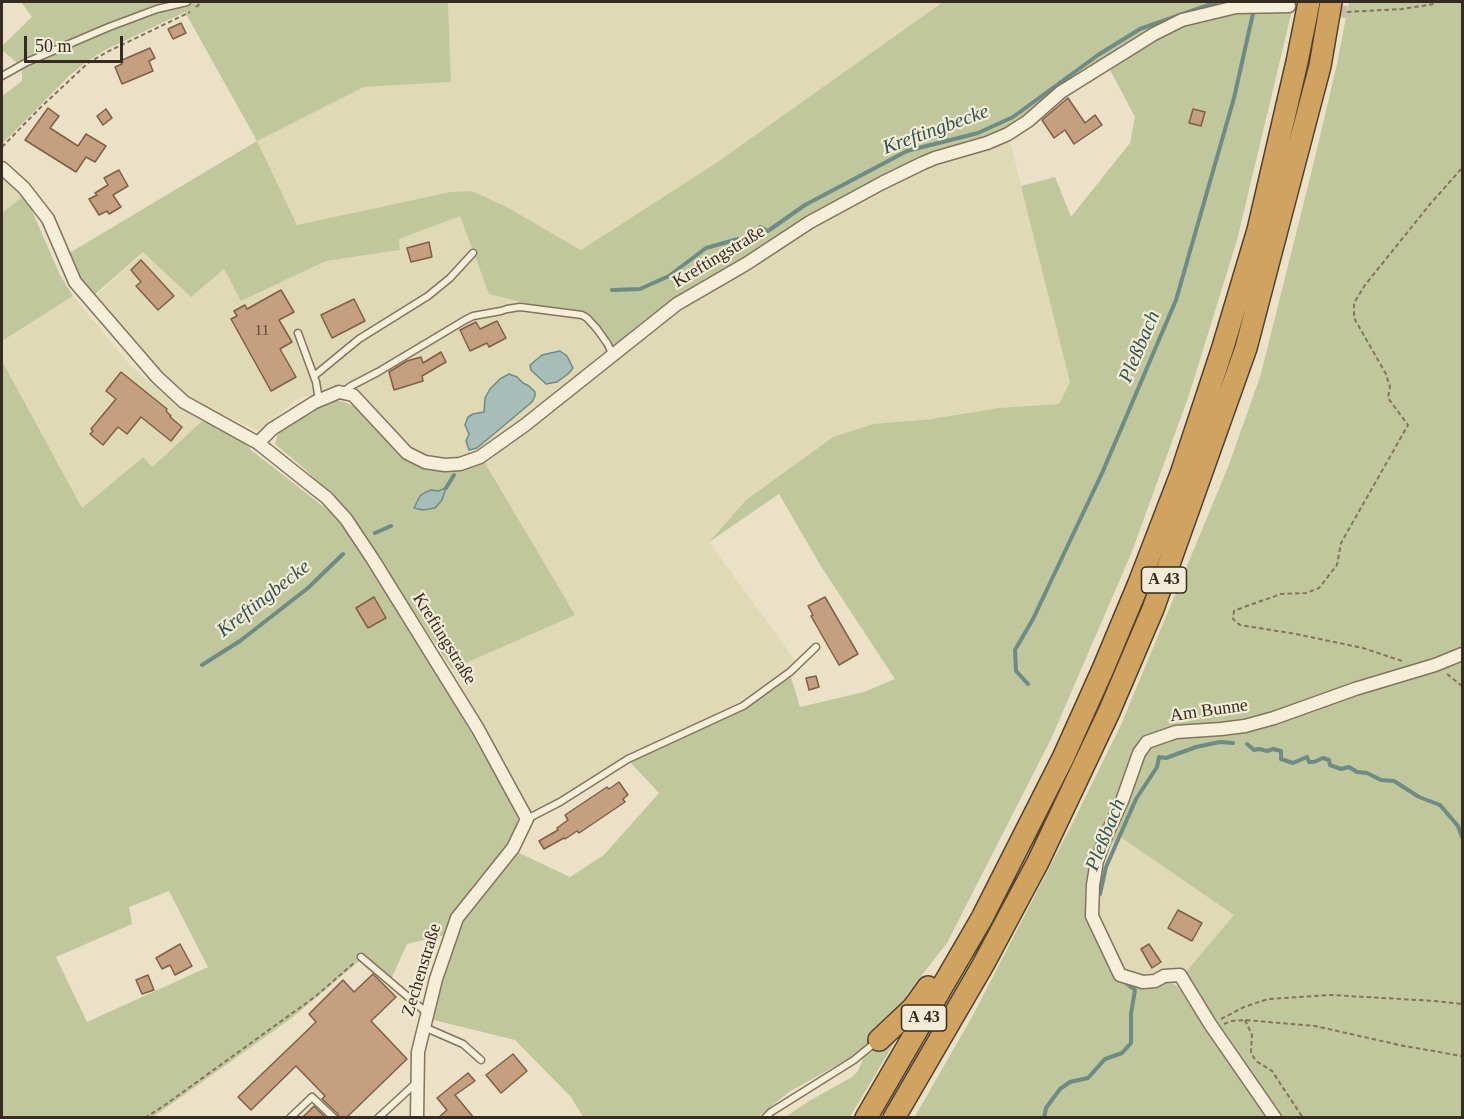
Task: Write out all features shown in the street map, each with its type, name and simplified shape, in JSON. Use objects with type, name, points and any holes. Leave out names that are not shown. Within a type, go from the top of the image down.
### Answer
[{"type":"highway","name":"A 43","points":[[866,1118],[982,918],[1063,758],[1104,669],[1139,583],[1181,474],[1223,347],[1258,230],[1298,62],[1299,4]]},
{"type":"highway","name":"A 43","points":[[894,1118],[983,965],[1038,862],[1109,712],[1153,609],[1246,348],[1320,66],[1339,7]]},
{"type":"highway","points":[[879,1040],[914,1008],[937,974],[982,918]]},
{"type":"street","name":"Kreftingstraße","points":[[342,393],[353,395],[407,453],[425,462],[445,465],[460,464],[480,457],[516,432],[677,304],[746,264],[810,222],[923,163],[1008,134],[1028,121],[1061,92],[1154,34],[1182,20],[1236,7],[1299,4]]},
{"type":"street","name":"Kreftingstraße","points":[[2,168],[24,188],[48,219],[75,282],[157,377],[184,402],[258,443],[327,498],[346,519],[478,729],[527,819]]},
{"type":"street","points":[[258,443],[272,429],[319,400],[339,392],[342,393]]},
{"type":"street","name":"Am Bunne","points":[[1275,1118],[1212,1027],[1180,975],[1164,976],[1155,981],[1143,982],[1120,975],[1092,916],[1093,885],[1097,861],[1139,753],[1147,742],[1176,732],[1245,726],[1264,721],[1462,654]]},
{"type":"street","name":"Zechenstraße","points":[[417,1118],[418,1052],[423,1026],[457,918],[513,848],[527,819]]},
{"type":"lane","points":[[2,76],[27,62],[110,27],[157,9],[187,2]]},
{"type":"lane","points":[[314,376],[359,339],[428,296],[450,278],[473,253]]},
{"type":"lane","points":[[342,393],[472,316],[520,307],[582,315],[608,343],[613,355]]},
{"type":"lane","points":[[298,333],[314,376],[319,400]]},
{"type":"lane","points":[[527,819],[560,802],[628,759],[743,706],[790,672],[816,647]]},
{"type":"lane","points":[[361,957],[427,1013]]},
{"type":"lane","points":[[423,1026],[463,1044],[481,1060]]},
{"type":"lane","points":[[765,1118],[854,1060],[879,1040]]},
{"type":"lane","points":[[378,1118],[417,1082]]},
{"type":"lane","points":[[290,1118],[312,1098],[334,1118]]},
{"type":"path","points":[[2,147],[88,63],[190,12],[202,2]]},
{"type":"path","points":[[1339,7],[1402,9],[1437,2]]},
{"type":"path","points":[[1422,669],[1363,648],[1240,625],[1233,619],[1234,611],[1281,594],[1306,592],[1319,588],[1337,565],[1341,543],[1408,425],[1388,398],[1389,387],[1386,374],[1354,318],[1354,303],[1365,285],[1423,212],[1462,168]]},
{"type":"path","points":[[1435,664],[1462,686]]},
{"type":"path","points":[[145,1118],[316,996],[361,957]]},
{"type":"path","points":[[1212,1027],[1244,1007],[1268,999],[1331,995],[1435,1000],[1462,1004]]},
{"type":"path","points":[[1212,1027],[1245,1020],[1315,1026],[1462,1056]]},
{"type":"path","points":[[1245,1020],[1252,1035],[1251,1053],[1256,1061],[1272,1071],[1303,1118]]},
{"type":"shaded area","points":[[448,2],[943,2],[716,163],[581,250],[505,206],[472,191],[450,192],[297,225],[257,141],[364,87],[451,82]]},
{"type":"shaded area","points":[[1009,137],[1070,382],[1059,404],[998,408],[931,419],[873,424],[833,437],[746,500],[709,542],[797,663],[729,708],[623,758],[557,800],[531,811],[452,669],[574,614],[482,458],[690,299],[808,227],[922,165]]},
{"type":"shaded area","points":[[2,173],[23,196],[2,213]]},
{"type":"shaded area","points":[[460,216],[489,294],[544,308],[589,314],[613,347],[524,423],[477,455],[444,463],[407,449],[339,388],[298,398],[259,431],[185,398],[162,376],[94,296],[144,252],[191,296],[224,268],[241,301],[326,261],[400,250],[398,239]]},
{"type":"shaded area","points":[[73,296],[129,364],[176,405],[202,421],[151,467],[143,457],[82,509],[2,361],[2,341]]},
{"type":"shaded area","points":[[1119,836],[1235,915],[1185,973],[1154,979],[1121,974],[1095,916],[1102,856]]},
{"type":"green space","points":[[21,2],[448,2],[451,82],[364,87],[257,141],[185,12],[105,50],[86,62],[69,76],[2,144],[2,96],[22,81],[22,67],[2,50],[2,46],[32,17]]},
{"type":"green space","points":[[943,2],[1294,2],[1237,240],[1189,395],[1131,554],[1051,739],[947,943],[907,994],[902,1010],[881,1034],[853,1056],[789,1092],[758,1117],[583,1117],[571,1097],[515,1040],[430,1019],[460,921],[515,851],[570,877],[604,855],[659,793],[629,761],[747,708],[791,677],[800,707],[864,692],[895,679],[822,568],[779,494],[709,542],[746,500],[833,437],[873,424],[931,419],[998,408],[1059,404],[1070,382],[1021,186],[1055,177],[1071,217],[1130,143],[1135,117],[1108,66],[1191,13],[1150,29],[1057,91],[1026,120],[986,140],[934,153],[613,347],[589,314],[544,308],[489,294],[460,216],[399,239],[400,250],[326,261],[241,301],[224,269],[191,297],[143,252],[93,296],[78,279],[66,255],[257,141],[297,225],[450,192],[472,191],[505,206],[581,250],[716,163]]},
{"type":"green space","points":[[1349,2],[1462,2],[1462,1117],[1280,1117],[1185,973],[1234,915],[1119,836],[1102,856],[1088,916],[1118,977],[1165,978],[1178,987],[1271,1117],[914,1118],[972,1017],[1121,725],[1228,467],[1261,374],[1313,166]]},
{"type":"green space","points":[[23,196],[29,204],[60,275],[73,296],[2,341],[2,213]]},
{"type":"green space","points":[[2,361],[82,508],[143,457],[152,467],[202,421],[240,434],[251,450],[342,521],[438,676],[519,814],[509,846],[445,935],[407,944],[391,979],[364,957],[293,1017],[153,1117],[2,1117]],"holes":[[[169,891],[208,967],[87,1022],[56,957],[132,924],[129,907]]]},
{"type":"green space","points":[[334,400],[358,408],[422,463],[482,458],[575,615],[452,669],[341,504],[275,444],[279,430]]},
{"type":"green space","points":[[906,1023],[850,1117],[784,1118],[852,1077],[858,1071],[863,1059]]},
{"type":"water","points":[[560,351],[567,356],[573,368],[557,382],[546,384],[531,370],[530,365],[542,355]]},
{"type":"water","points":[[509,374],[517,377],[535,392],[532,402],[477,448],[469,450],[466,441],[469,434],[465,425],[468,417],[484,412],[485,398],[490,389]]},
{"type":"water","points":[[446,488],[442,500],[435,508],[423,510],[414,508],[424,493]]},
{"type":"building","points":[[181,23],[186,33],[173,39],[168,29]]},
{"type":"building","points":[[150,48],[155,58],[149,61],[153,71],[122,84],[115,67],[122,64],[120,61]]},
{"type":"building","points":[[1068,98],[1085,123],[1095,115],[1102,125],[1074,144],[1065,130],[1054,138],[1042,120]]},
{"type":"building","points":[[48,108],[59,116],[50,128],[78,146],[86,134],[106,146],[95,162],[86,157],[76,172],[25,140]]},
{"type":"building","points":[[106,109],[112,118],[103,125],[97,116]]},
{"type":"building","points":[[1193,109],[1205,112],[1201,126],[1189,123]]},
{"type":"building","points":[[119,170],[128,186],[113,195],[121,207],[109,214],[107,211],[99,215],[89,199],[108,185],[104,178]]},
{"type":"building","points":[[429,242],[432,257],[411,262],[407,248]]},
{"type":"building","points":[[141,260],[174,296],[158,310],[136,286],[141,282],[131,270]]},
{"type":"building","points":[[281,290],[294,312],[279,320],[292,342],[280,349],[296,377],[271,391],[231,319],[237,316],[234,311],[245,305],[247,309]]},
{"type":"building","points":[[354,299],[365,321],[332,338],[321,315]]},
{"type":"building","points":[[497,321],[506,338],[489,347],[487,343],[470,351],[460,330],[476,322],[480,329]]},
{"type":"building","points":[[441,352],[446,362],[422,376],[423,381],[394,390],[389,372],[407,361],[421,357],[423,363]]},
{"type":"building","points":[[121,372],[167,409],[170,417],[182,427],[171,441],[141,417],[127,434],[118,427],[103,445],[90,434],[93,431],[91,429],[116,399],[106,391]]},
{"type":"building","points":[[374,597],[386,618],[368,628],[356,608]]},
{"type":"building","points":[[825,597],[858,654],[839,665],[811,616],[813,615],[808,606]]},
{"type":"building","points":[[816,676],[819,687],[809,690],[806,678]]},
{"type":"building","points":[[619,782],[628,795],[623,799],[625,802],[579,833],[577,831],[544,849],[539,841],[558,830],[557,828],[568,820],[565,815],[607,787],[609,789]]},
{"type":"building","points":[[1178,910],[1202,923],[1192,941],[1168,928]]},
{"type":"building","points":[[180,944],[192,966],[175,975],[170,965],[162,969],[156,958]]},
{"type":"building","points":[[1149,944],[1161,962],[1152,968],[1141,949]]},
{"type":"building","points":[[373,974],[396,997],[371,1021],[407,1059],[346,1118],[339,1118],[338,1114],[322,1099],[325,1096],[296,1066],[251,1110],[238,1097],[316,1022],[309,1014],[343,980],[354,992]]},
{"type":"building","points":[[148,975],[154,990],[142,994],[136,980]]},
{"type":"building","points":[[513,1054],[527,1071],[501,1093],[486,1075]]},
{"type":"building","points":[[468,1073],[475,1081],[455,1095],[474,1118],[438,1118],[447,1110],[437,1098]]},
{"type":"building","points":[[314,1106],[326,1118],[302,1118]]},
{"type":"waterway","name":"Kreftingbecke","points":[[760,227],[768,231],[805,205],[907,151],[978,133],[1013,117],[1098,55],[1140,29],[1217,2]]},
{"type":"waterway","name":"Pleßbach","points":[[1028,684],[1016,671],[1015,650],[1033,619],[1103,471],[1176,300],[1234,98],[1254,9]]},
{"type":"waterway","name":"Kreftingbecke","points":[[612,290],[640,289],[669,276],[706,248],[738,239]]},
{"type":"waterway","name":"Kreftingbecke","points":[[446,488],[454,475]]},
{"type":"waterway","name":"Kreftingbecke","points":[[375,533],[391,526]]},
{"type":"waterway","name":"Kreftingbecke","points":[[202,665],[240,641],[308,588],[343,554]]},
{"type":"waterway","name":"Pleßbach","points":[[1100,894],[1106,867],[1136,799],[1157,767],[1159,757],[1166,758],[1196,747],[1220,742],[1233,743]]},
{"type":"waterway","points":[[1247,744],[1254,750],[1281,751],[1281,759],[1293,763],[1307,757],[1309,762],[1323,758],[1329,760],[1330,765],[1341,769],[1349,767],[1381,780],[1394,781],[1419,797],[1440,805],[1458,826],[1462,837]]},
{"type":"waterway","name":"Pleßbach","points":[[1044,1118],[1046,1108],[1060,1089],[1070,1082],[1088,1078],[1105,1059],[1122,1053],[1131,1043],[1131,1014],[1135,990],[1122,980]]},
{"type":"tunnel","points":[[1302,7],[1347,12]]}]
